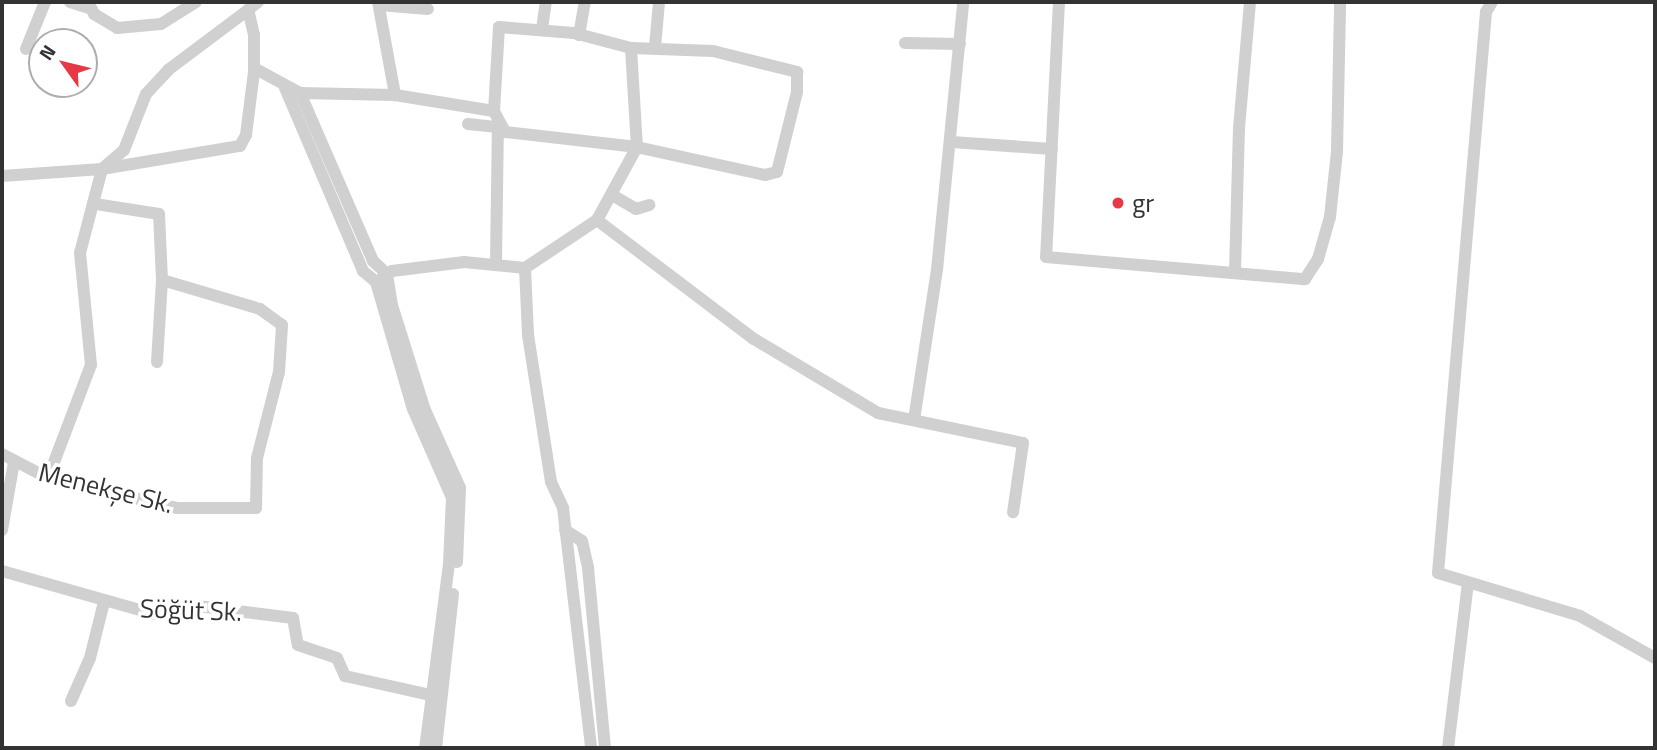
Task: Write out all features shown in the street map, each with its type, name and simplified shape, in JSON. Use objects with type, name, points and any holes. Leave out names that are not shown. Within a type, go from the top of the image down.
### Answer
[{"type":"street","points":[[26,49],[45,2]]},
{"type":"street","points":[[69,2],[88,5],[117,27],[161,24],[196,2]]},
{"type":"street","points":[[542,29],[546,2]]},
{"type":"street","points":[[579,35],[585,2]]},
{"type":"street","points":[[655,47],[659,2]]},
{"type":"street","points":[[1059,2],[1046,257],[1305,279],[1318,259],[1330,217],[1337,151],[1340,2]]},
{"type":"street","points":[[1235,271],[1239,128],[1250,2]]},
{"type":"street","points":[[1492,2],[1486,12],[1438,573],[1580,616],[1655,658]]},
{"type":"street","points":[[395,95],[378,4],[428,9]]},
{"type":"street","points":[[2,176],[102,169],[240,146],[246,135],[254,68],[253,5]]},
{"type":"street","points":[[48,478],[91,365],[80,253],[102,169],[124,150],[146,93],[169,70],[253,5]]},
{"type":"street","points":[[914,420],[952,142],[963,5]]},
{"type":"street","points":[[468,124],[498,126],[505,132],[637,147],[765,175],[777,172],[797,92],[797,72],[713,51],[631,48],[542,29],[499,27],[494,111],[498,126],[496,263]]},
{"type":"street","points":[[905,43],[960,44]]},
{"type":"street","points":[[376,282],[387,274],[464,262],[496,263],[525,268],[597,220],[637,147],[631,48]]},
{"type":"street","points":[[254,68],[285,88],[300,93],[395,95],[494,111]]},
{"type":"street","points":[[285,88],[363,271],[376,282],[413,410],[452,498],[449,564],[425,748]]},
{"type":"street","points":[[300,93],[373,261],[387,274],[392,305],[425,410],[460,488],[461,522],[436,748]]},
{"type":"street","points":[[952,142],[1052,149]]},
{"type":"street","points":[[612,195],[636,209],[649,205]]},
{"type":"street","points":[[95,204],[159,214],[162,280],[157,362]]},
{"type":"street","points":[[597,220],[754,339],[878,413],[1023,443],[1013,512]]},
{"type":"street","points":[[525,268],[528,335],[551,482],[563,508],[591,748]]},
{"type":"street","name":"Menekşe Sk.","points":[[2,454],[48,478],[177,508],[256,508],[257,458],[279,372],[282,325],[260,309],[162,280]]},
{"type":"street","points":[[2,530],[14,462]]},
{"type":"street","points":[[565,530],[582,541],[588,568],[605,748]]},
{"type":"street","name":"Söğüt Sk.","points":[[2,571],[154,614],[190,605],[293,618],[298,645],[337,658],[345,676],[431,695]]},
{"type":"street","points":[[1448,748],[1468,583]]},
{"type":"street","points":[[71,701],[90,658],[104,602]]},
{"type":"place","name":"gr","points":[[1118,203]]}]
